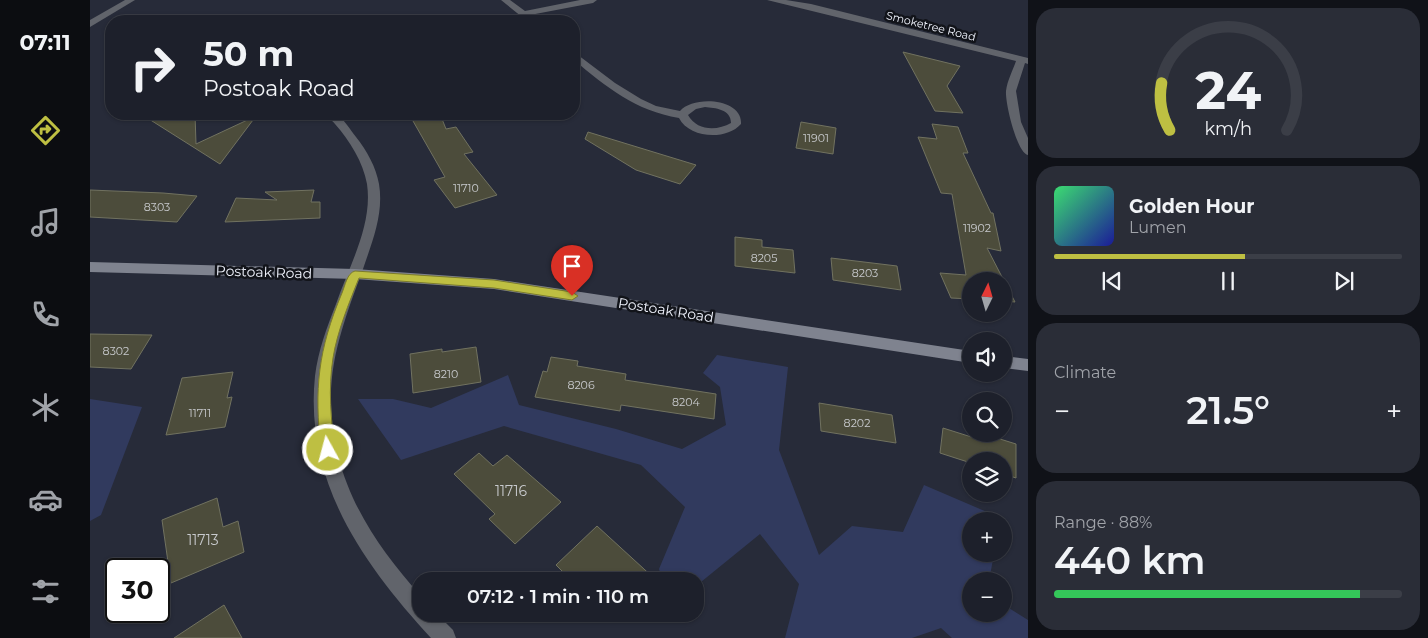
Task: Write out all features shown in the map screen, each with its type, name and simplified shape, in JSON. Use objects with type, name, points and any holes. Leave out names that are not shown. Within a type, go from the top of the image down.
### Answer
[{"type":"street","points":[[105,15],[131,0]]},
{"type":"street","points":[[505,0],[523,14],[593,0]]},
{"type":"street","name":"Smoketree Road","points":[[771,0],[820,9],[1024,60]]},
{"type":"street","points":[[90,24],[105,15]]},
{"type":"street","points":[[580,60],[618,91],[637,103],[654,110],[683,116]]},
{"type":"street","points":[[1024,60],[1011,91],[1016,122],[1028,152]]},
{"type":"street","points":[[338,120],[358,147],[371,169],[375,203],[372,222],[344,301],[327,357],[324,386],[324,418],[328,450],[338,485],[358,529],[393,579],[412,601]]},
{"type":"street","name":"Postoak Road","points":[[90,267],[355,274],[494,284],[962,356]]},
{"type":"street","points":[[1012,363],[1028,365]]},
{"type":"street","points":[[430,622],[444,638]]},
{"type":"shaded area","points":[[717,355],[788,367],[779,450],[819,555],[852,526],[903,532],[924,485],[987,512],[962,512],[962,562],[993,562],[991,572],[962,572],[962,622],[1012,622],[1012,610],[1028,620],[1028,638],[952,638],[941,628],[912,638],[785,638],[799,584],[760,534],[704,580],[704,572],[660,572],[659,569],[685,507],[641,465],[504,426],[401,460],[358,399],[393,399],[431,408],[508,375],[519,405],[616,429],[682,449],[726,425],[720,387],[703,373]]},
{"type":"shaded area","points":[[90,399],[142,407],[101,515],[90,521]]},
{"type":"building","points":[[903,52],[960,66],[947,86],[963,113],[935,111]]},
{"type":"building","points":[[150,120],[195,120],[196,144],[247,120],[253,120],[220,164]]},
{"type":"building","points":[[412,120],[442,120],[446,129],[456,127],[473,152],[464,154],[497,195],[455,208],[434,180],[445,177]]},
{"type":"building","points":[[801,122],[836,128],[833,154],[796,148]]},
{"type":"building","points":[[932,124],[958,127],[968,153],[963,153],[991,213],[993,213],[1001,251],[987,248],[999,272],[965,272],[952,194],[941,193],[918,137],[937,139]]},
{"type":"building","points":[[588,132],[696,165],[680,184],[636,170],[585,139]]},
{"type":"building","points":[[90,190],[197,196],[177,222],[90,217]]},
{"type":"building","points":[[314,190],[311,202],[320,202],[320,218],[225,222],[236,198],[277,200],[265,192]]},
{"type":"building","points":[[735,237],[762,240],[762,247],[793,250],[795,273],[735,266]]},
{"type":"building","points":[[831,258],[897,266],[901,290],[833,280]]},
{"type":"building","points":[[940,273],[962,275],[962,299],[951,298]]},
{"type":"building","points":[[90,334],[152,335],[131,369],[90,367]]},
{"type":"building","points":[[476,347],[481,382],[413,393],[410,354],[442,349],[442,352]]},
{"type":"building","points":[[551,357],[578,361],[577,366],[626,374],[625,380],[716,394],[714,419],[621,405],[620,411],[535,397],[543,371],[547,372]]},
{"type":"building","points":[[233,372],[227,398],[232,397],[225,427],[166,435],[182,378]]},
{"type":"building","points":[[819,403],[892,415],[896,443],[821,431]]},
{"type":"building","points":[[943,428],[962,434],[962,442],[1010,442],[1016,444],[1016,478],[1012,477],[1012,452],[962,452],[962,460],[940,453]]},
{"type":"building","points":[[479,453],[493,466],[507,455],[561,502],[515,544],[489,519],[495,514],[454,474]]},
{"type":"building","points":[[217,498],[223,527],[238,521],[244,552],[171,583],[170,558],[167,558],[162,520]]},
{"type":"building","points":[[597,526],[647,572],[563,572],[556,565]]},
{"type":"building","points":[[224,605],[242,638],[174,638]]},
{"type":"route","points":[[328,450],[324,418],[324,386],[327,357],[336,324],[355,274],[432,278],[494,284],[572,296]]}]
